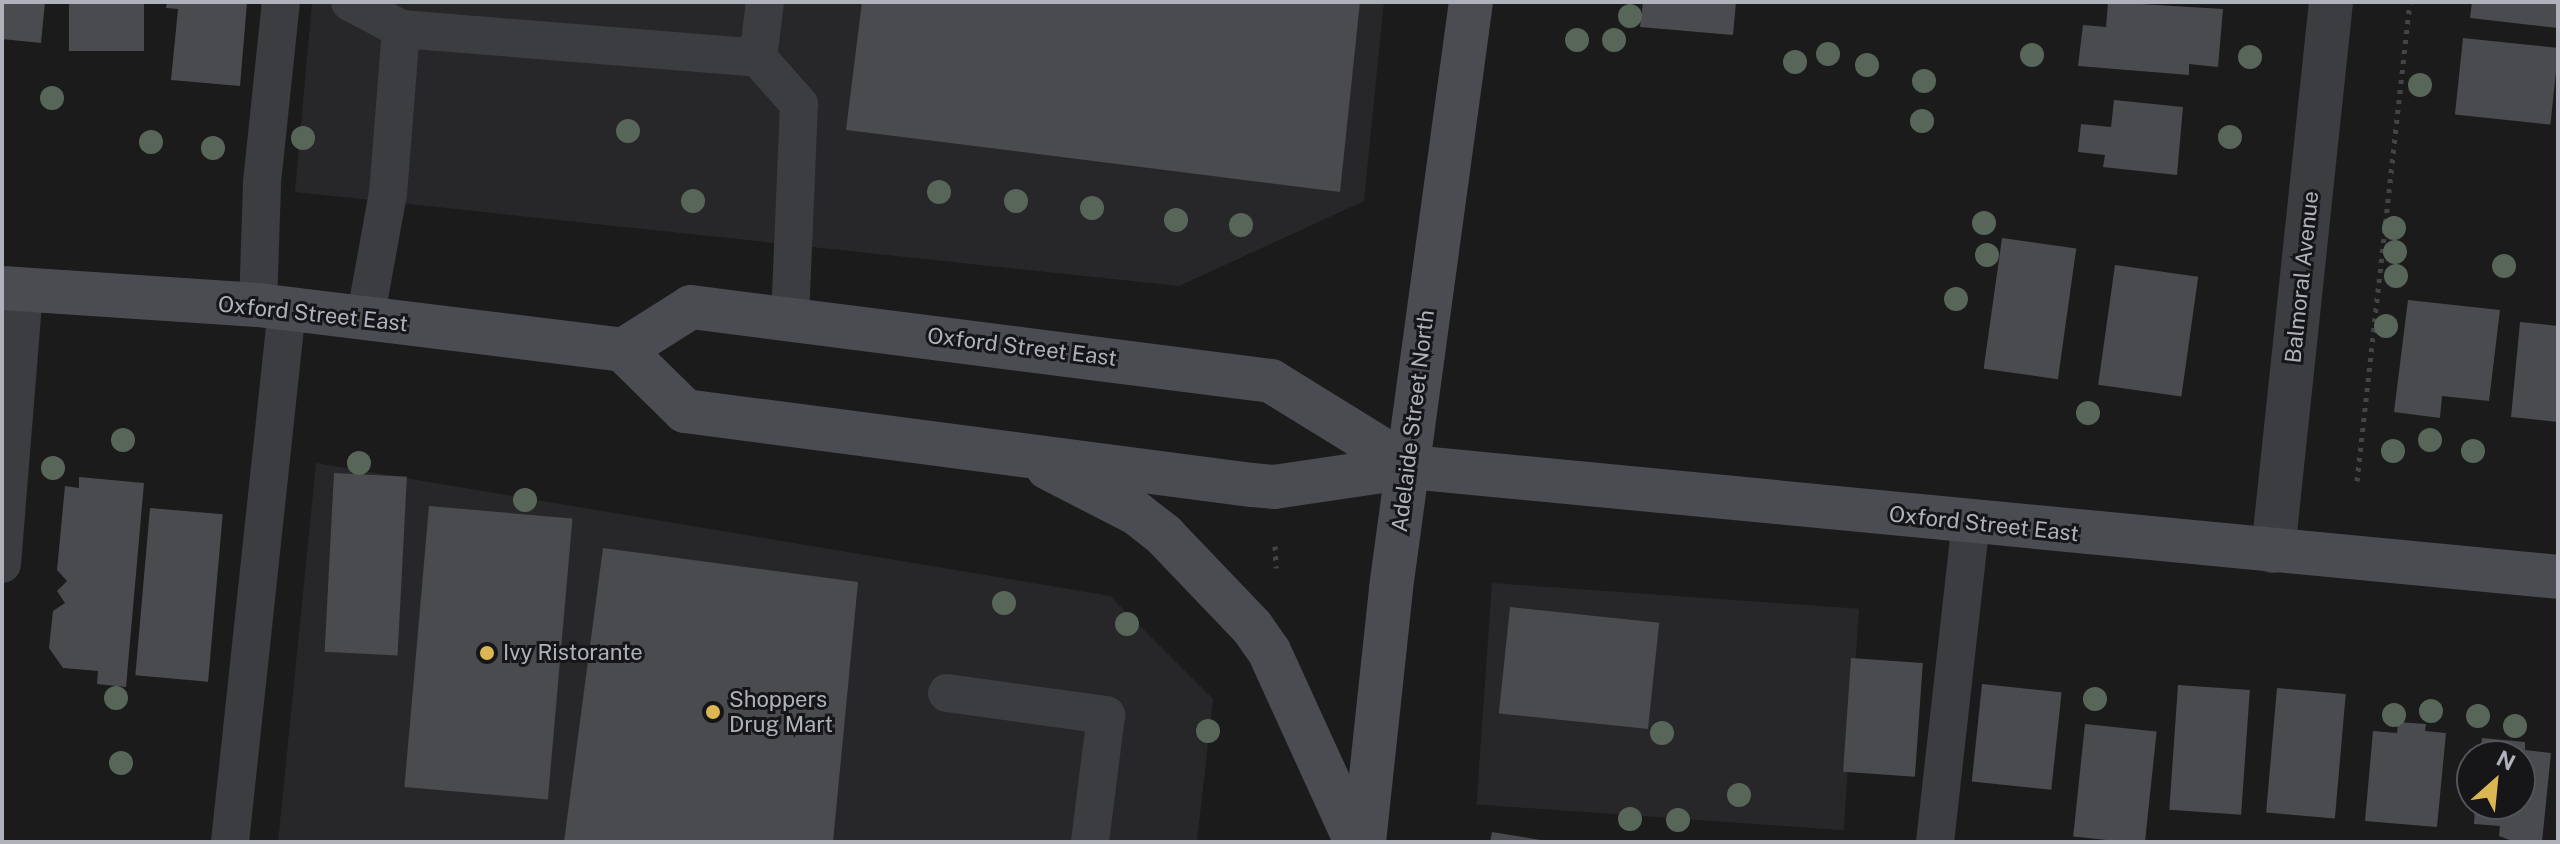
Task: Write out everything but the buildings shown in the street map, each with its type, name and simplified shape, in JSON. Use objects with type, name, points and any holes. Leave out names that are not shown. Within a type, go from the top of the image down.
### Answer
[{"type":"main road","name":"Adelaide Street North","points":[[1364,842],[1391,588],[1410,467],[1471,2]]},
{"type":"main road","name":"Oxford Street East","points":[[13,289],[273,307],[623,350],[685,411],[1274,487],[1410,467],[2558,577]]},
{"type":"main road","name":"Oxford Street East","points":[[623,350],[691,307],[1271,381],[1410,467]]},
{"type":"main road","points":[[1029,456],[1136,513],[1230,601],[1269,651],[1356,842]]},
{"type":"street","name":"Balmoral Avenue","points":[[2273,551],[2331,2]]},
{"type":"lane","points":[[230,842],[273,307],[262,182],[281,2]]},
{"type":"lane","points":[[350,2],[401,29],[758,58],[799,104],[790,319]]},
{"type":"lane","points":[[758,58],[765,2]]},
{"type":"lane","points":[[365,319],[388,193],[401,29]]},
{"type":"lane","points":[[2,564],[13,289]]},
{"type":"lane","points":[[1935,842],[1971,523]]},
{"type":"lane","points":[[947,693],[1106,715],[1090,842]]},
{"type":"path","points":[[2357,481],[2410,2]]},
{"type":"shaded area","points":[[312,2],[1384,2],[1364,201],[1179,286],[295,192]]},
{"type":"shaded area","points":[[316,463],[1110,596],[1213,699],[1197,842],[278,842]]},
{"type":"shaded area","points":[[1492,583],[1859,609],[1844,830],[1477,804]]},
{"type":"place","name":"Ivy Ristorante","points":[[487,653]]},
{"type":"place","name":"Shoppers Drug Mart","points":[[713,712]]}]
